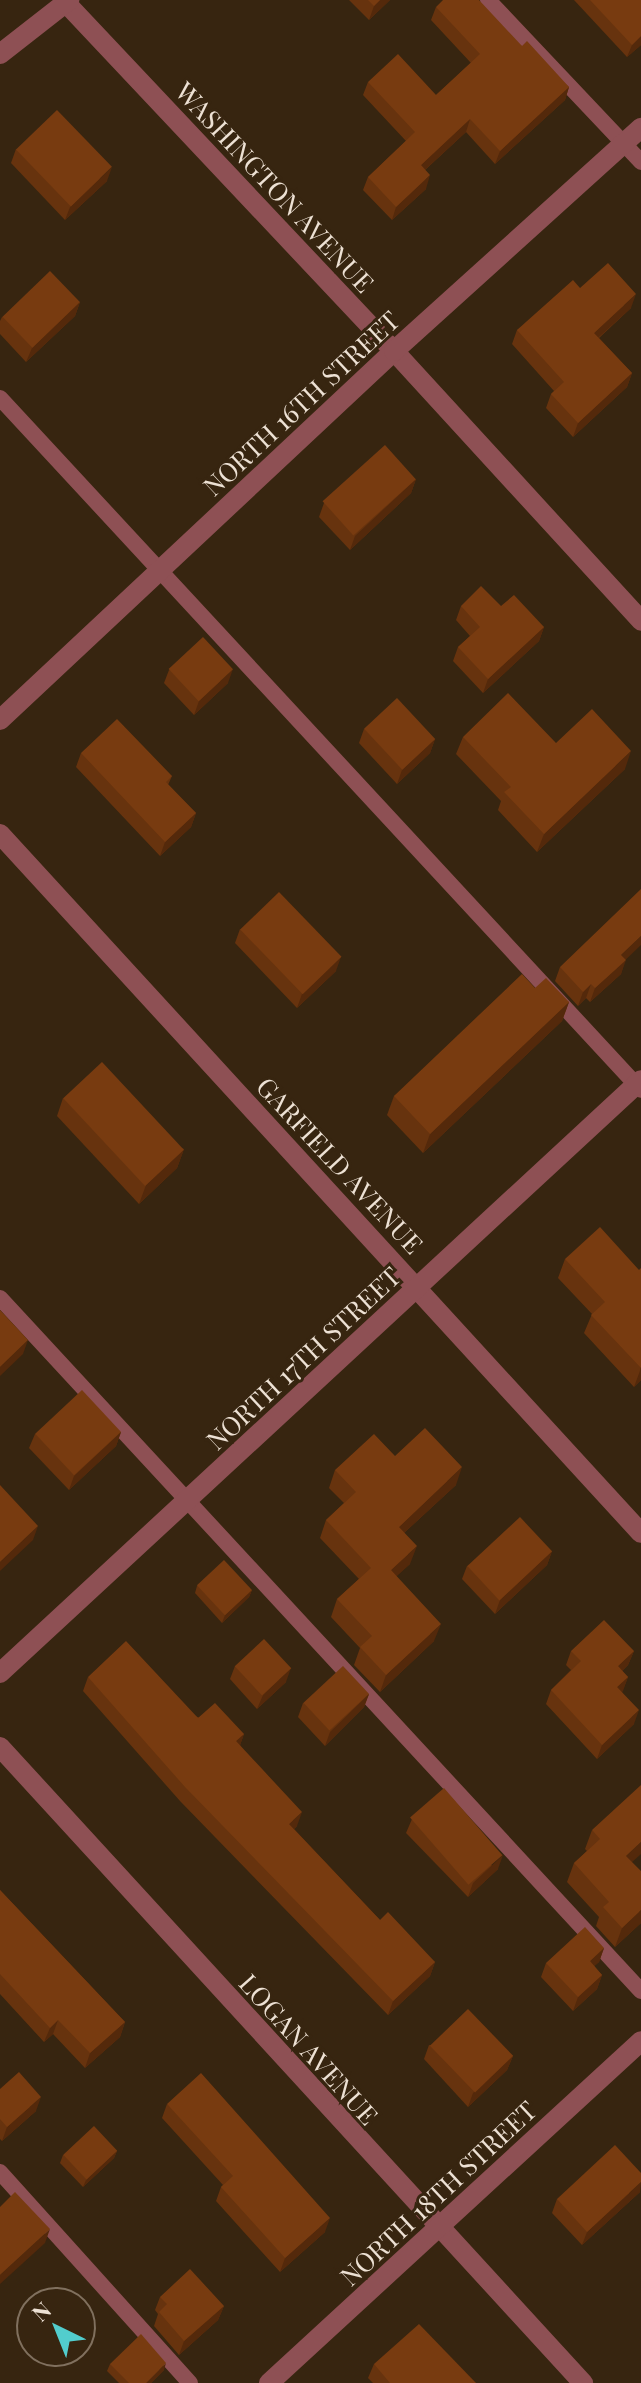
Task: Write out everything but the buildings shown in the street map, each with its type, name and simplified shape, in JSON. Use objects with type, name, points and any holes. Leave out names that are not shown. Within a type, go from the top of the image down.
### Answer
[{"type":"street","points":[[0,54],[67,1]]},
{"type":"street","name":"WASHINGTON AVENUE","points":[[67,1],[641,621]]},
{"type":"street","name":"NORTH 16TH STREET","points":[[0,720],[394,351],[641,128]]},
{"type":"street","name":"GARFIELD AVENUE","points":[[0,834],[641,1533]]},
{"type":"street","name":"NORTH 17TH STREET","points":[[0,1673],[639,1085]]},
{"type":"street","name":"LOGAN AVENUE","points":[[0,1747],[437,2228],[583,2383]]},
{"type":"street","name":"NORTH 18TH STREET","points":[[269,2383],[641,2041]]},
{"type":"lane","points":[[488,0],[641,162]]},
{"type":"lane","points":[[0,398],[639,1085]]},
{"type":"lane","points":[[0,1298],[641,1991]]},
{"type":"lane","points":[[0,2172],[190,2383]]}]
